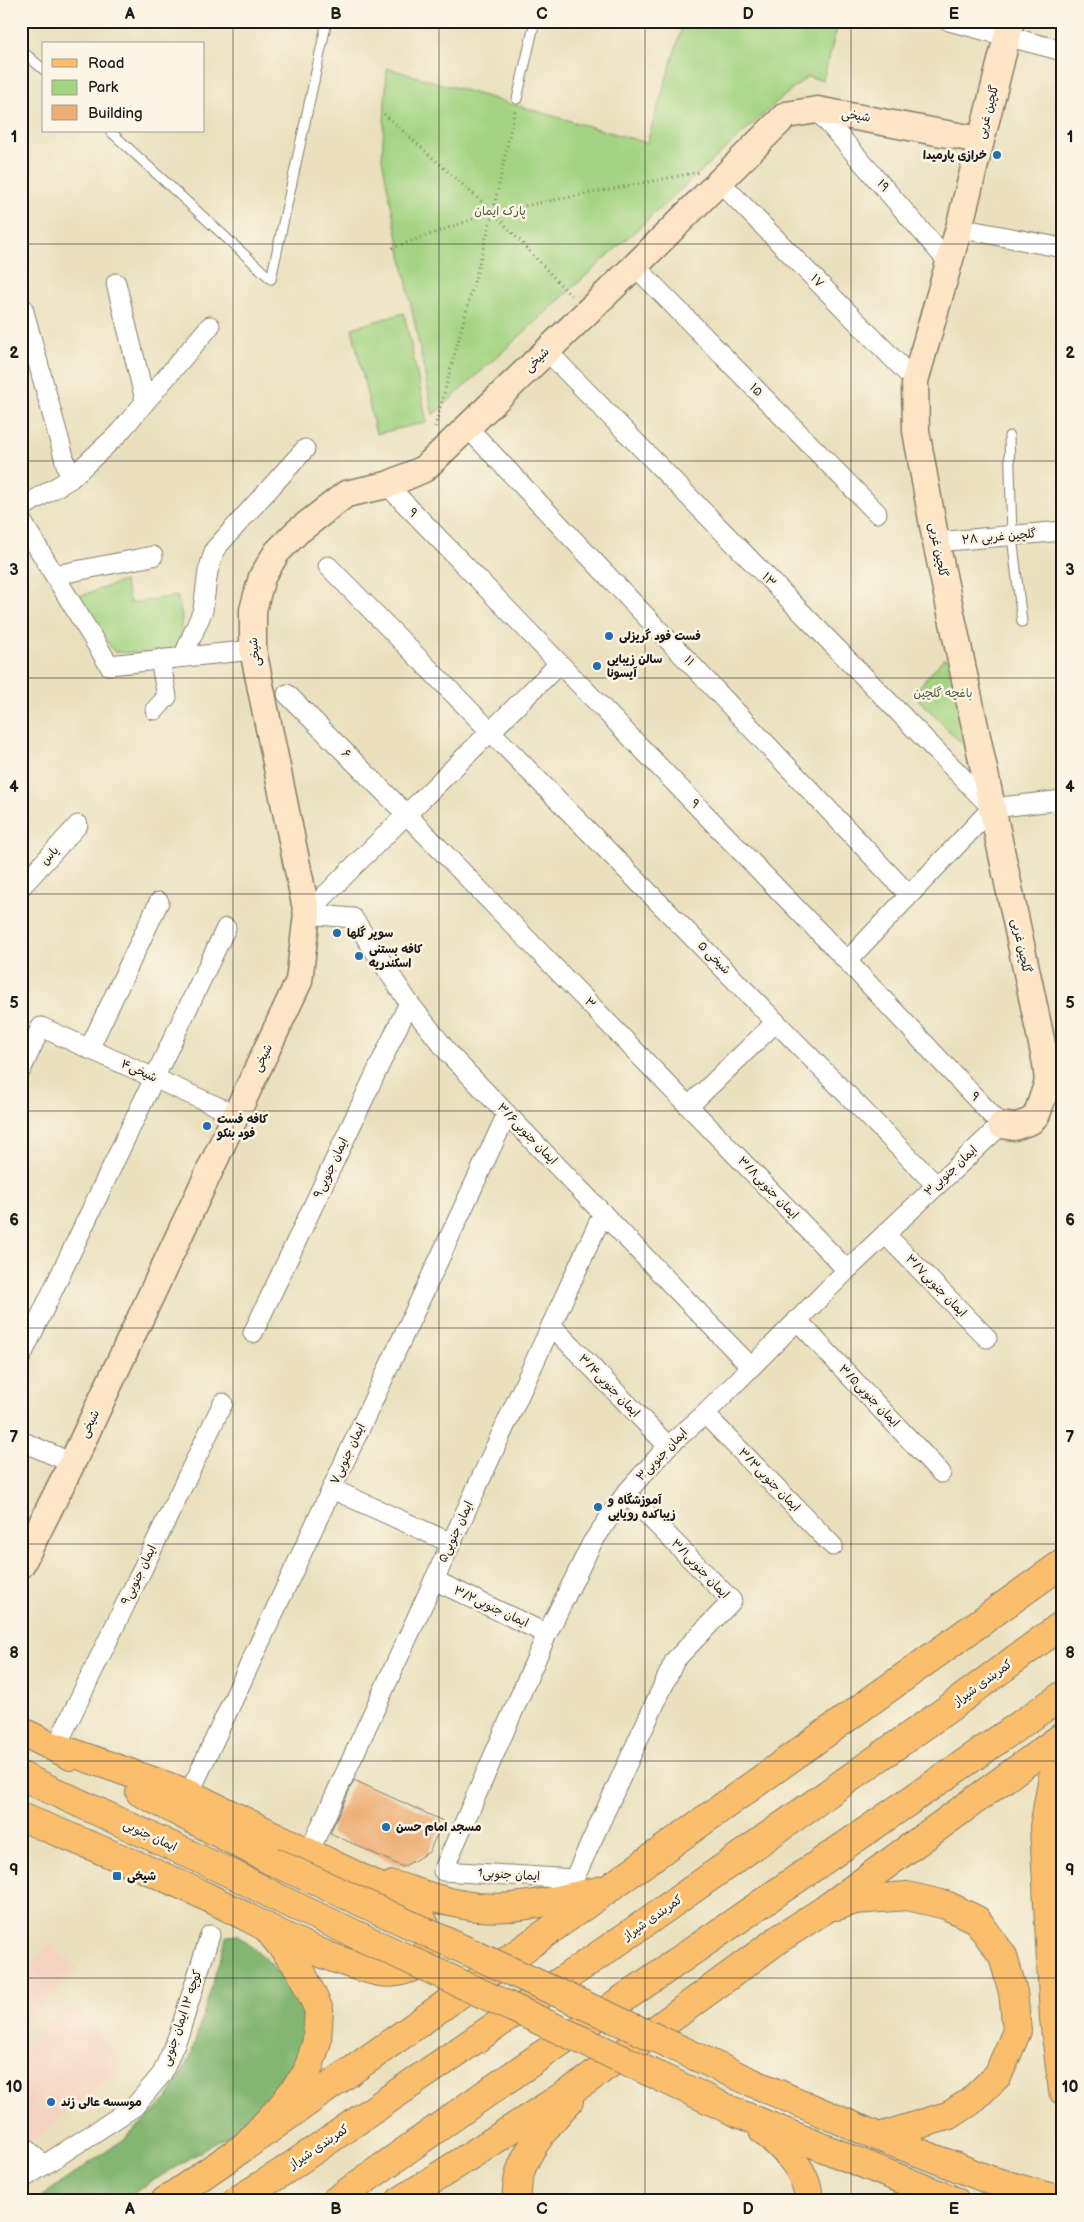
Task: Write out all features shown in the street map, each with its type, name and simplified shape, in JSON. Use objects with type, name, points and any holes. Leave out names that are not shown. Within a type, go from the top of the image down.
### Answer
[{"type":"main road","points":[[165,2201],[608,1889],[1063,1563]]},
{"type":"main road","name":"کمربندی شیراز","points":[[236,2201],[278,2175],[628,1936],[941,1714],[1063,1624]]},
{"type":"main road","points":[[335,2201],[484,2095],[1063,1695]]},
{"type":"main road","points":[[21,1731],[56,1747],[272,1861],[750,2082],[879,2137],[990,2180],[1063,2201]]},
{"type":"main road","points":[[400,2201],[586,2081],[779,1939],[824,1910],[1063,1736]]},
{"type":"main road","points":[[21,1817],[195,1891],[250,1917],[268,1929],[353,1965],[377,1972],[403,1972],[424,1958],[429,1941],[424,1920],[408,1901],[189,1794],[56,1747]]},
{"type":"main road","points":[[1063,1754],[1053,1776],[1044,1827],[1054,2019],[1063,2091]]},
{"type":"main road","name":"ایمان جنوبی","points":[[21,1776],[743,2115]]},
{"type":"main road","points":[[358,1876],[464,1905],[498,1908],[608,1889]]},
{"type":"main road","points":[[824,1910],[855,1900],[907,1896],[946,1905],[977,1920],[1003,1956],[1013,1992],[1017,2031],[998,2075],[970,2102],[950,2115],[879,2137]]},
{"type":"main road","points":[[244,2147],[281,2107],[307,2073],[317,2041],[319,2010],[300,1969],[268,1929]]},
{"type":"main road","points":[[516,2201],[520,2173],[530,2152],[556,2114],[586,2081]]},
{"type":"main road","points":[[743,2115],[950,2199]]},
{"type":"main road","points":[[743,2115],[786,2150],[798,2165],[809,2201]]},
{"type":"main road","points":[[936,2159],[964,2156],[1063,2182]]},
{"type":"street","points":[[949,21],[1009,29],[1063,51]]},
{"type":"street","name":"گلچین غربی","points":[[1009,29],[959,228],[915,381],[916,431],[936,542],[992,808],[1052,1069]]},
{"type":"street","name":"شیخی","points":[[21,1565],[72,1463],[299,982],[307,914],[253,650],[253,610],[262,577],[277,552],[297,532],[346,494],[387,485],[424,469],[635,266],[786,115],[817,110],[980,140]]},
{"type":"street","name":"۱۹","points":[[817,110],[949,263]]},
{"type":"street","name":"۱۷","points":[[728,173],[915,381]]},
{"type":"street","points":[[959,228],[1063,248]]},
{"type":"street","name":"۱۵","points":[[635,266],[877,513]]},
{"type":"street","points":[[116,283],[145,400]]},
{"type":"street","points":[[23,308],[70,479]]},
{"type":"street","points":[[21,508],[70,479],[118,434],[210,326]]},
{"type":"street","name":"۱۳","points":[[546,350],[992,808]]},
{"type":"street","name":"۱۱","points":[[468,428],[909,895]]},
{"type":"street","points":[[183,657],[203,610],[208,571],[215,549],[306,450]]},
{"type":"street","name":"۹","points":[[387,485],[847,961],[1001,1125]]},
{"type":"street","points":[[21,492],[40,497]]},
{"type":"street","points":[[21,520],[109,665],[253,650]]},
{"type":"street","name":"گلچین غربی ۲۸","points":[[936,542],[1063,532]]},
{"type":"street","points":[[55,575],[153,556]]},
{"type":"street","name":"شیخی ۵","points":[[328,566],[936,1184]]},
{"type":"street","points":[[155,710],[168,697],[160,660]]},
{"type":"street","points":[[307,914],[559,664]]},
{"type":"street","name":"۶","points":[[287,694],[406,814]]},
{"type":"street","points":[[847,961],[992,808],[1063,800]]},
{"type":"street","name":"۳","points":[[406,814],[689,1106]]},
{"type":"street","name":"یاس","points":[[21,887],[28,867],[78,825]]},
{"type":"street","points":[[89,1049],[159,902]]},
{"type":"street","name":"ایمان جنوبی۳/۶","points":[[307,914],[353,918],[409,1003],[451,1056],[751,1367]]},
{"type":"street","points":[[21,1357],[226,928]]},
{"type":"street","name":"ایمان جنوبی۹","points":[[253,1333],[409,1003]]},
{"type":"street","points":[[689,1106],[776,1022]]},
{"type":"street","name":"شیخی۴","points":[[21,1070],[41,1027],[236,1115]]},
{"type":"street","points":[[1001,1125],[1014,1127],[1031,1121],[1037,1114],[1052,1069]]},
{"type":"street","name":"ایمان جنوبی۳/۸","points":[[689,1106],[847,1270]]},
{"type":"street","name":"ایمان جنوبی۷","points":[[189,1794],[507,1114]]},
{"type":"street","name":"ایمان جنوبی۳","points":[[443,1871],[548,1634],[592,1543],[626,1493],[668,1446],[705,1414],[847,1270],[936,1184],[1001,1125]]},
{"type":"street","name":"ایمان جنوبی۵","points":[[309,1852],[603,1212]]},
{"type":"street","name":"ایمان جنوبی۳/۷","points":[[885,1234],[987,1338]]},
{"type":"street","name":"ایمان جنوبی۳/۵","points":[[797,1320],[941,1472]]},
{"type":"street","name":"ایمان جنوبی۳/۴","points":[[551,1325],[668,1446]]},
{"type":"street","name":"ایمان جنوبی۹","points":[[56,1747],[223,1403]]},
{"type":"street","name":"ایمان جنوبی۳/۳","points":[[705,1414],[833,1546]]},
{"type":"street","points":[[21,1441],[72,1463]]},
{"type":"street","points":[[332,1489],[451,1542]]},
{"type":"street","name":"ایمان جنوبی۳/۱","points":[[574,1879],[675,1660],[732,1601],[626,1493]]},
{"type":"street","name":"ایمان جنوبی۳/۲","points":[[434,1580],[548,1634]]},
{"type":"street","name":"1ایمان جنوبی","points":[[443,1871],[574,1879]]},
{"type":"street","name":"کوچه ۱۲ ایمان جنوبی","points":[[21,2180],[134,2107],[162,2074],[179,2034],[210,1935]]},
{"type":"street","points":[[21,2142],[43,2165]]},
{"type":"lane","points":[[111,132],[271,279],[327,21]]},
{"type":"lane","points":[[517,99],[535,21]]},
{"type":"lane","points":[[21,50],[42,68]]},
{"type":"lane","points":[[1009,436],[1012,536],[1022,622]]},
{"type":"path","points":[[434,431],[493,212],[517,99]]},
{"type":"path","points":[[384,114],[493,212],[586,312]]},
{"type":"path","points":[[392,248],[493,212],[728,173]]},
{"type":"shaded area","points":[[51,1942],[78,1969],[21,2026],[21,1972]]},
{"type":"shaded area","name":"موسسه عالی زند","points":[[74,2004],[124,2065],[27,2147],[21,2139],[21,2048]]},
{"type":"green space","name":"پارک ایمان","points":[[684,21],[839,21],[823,80],[807,77],[778,101],[433,415],[382,159],[387,68],[647,143]]},
{"type":"green space","points":[[404,313],[427,422],[376,434],[352,328]]},
{"type":"green space","points":[[124,581],[130,603],[177,596],[182,616],[179,648],[136,653],[114,652],[77,597]]},
{"type":"green space","name":"باغچه گلچین","points":[[944,658],[958,666],[966,748],[913,694]]},
{"type":"green space","points":[[238,1935],[269,1962],[304,2007],[312,2042],[295,2081],[258,2117],[120,2201],[35,2201],[127,2137],[167,2099],[190,2058],[227,1936]]},
{"type":"building","name":"مسجد امام حسن","points":[[354,1780],[443,1821],[429,1852],[403,1867],[330,1833]]},
{"type":"place","name":"خرازی پارمیدا","points":[[997,155]]},
{"type":"place","name":"فست فود گریزلی","points":[[609,636]]},
{"type":"place","name":"سالن زیبایی آیسونا","points":[[597,666]]},
{"type":"place","name":"سوپر گلها","points":[[337,933]]},
{"type":"place","name":"کافه بستنی اسکندریه","points":[[359,956]]},
{"type":"place","name":"کافه فست فود بنکو","points":[[207,1126]]},
{"type":"place","name":"آموزشگاه و زیباکده رویایی","points":[[598,1507]]},
{"type":"place","name":"مسجد امام حسن","points":[[386,1827]]},
{"type":"place","name":"شیخی","points":[[117,1876]]},
{"type":"place","name":"موسسه عالی زند","points":[[51,2102]]}]
